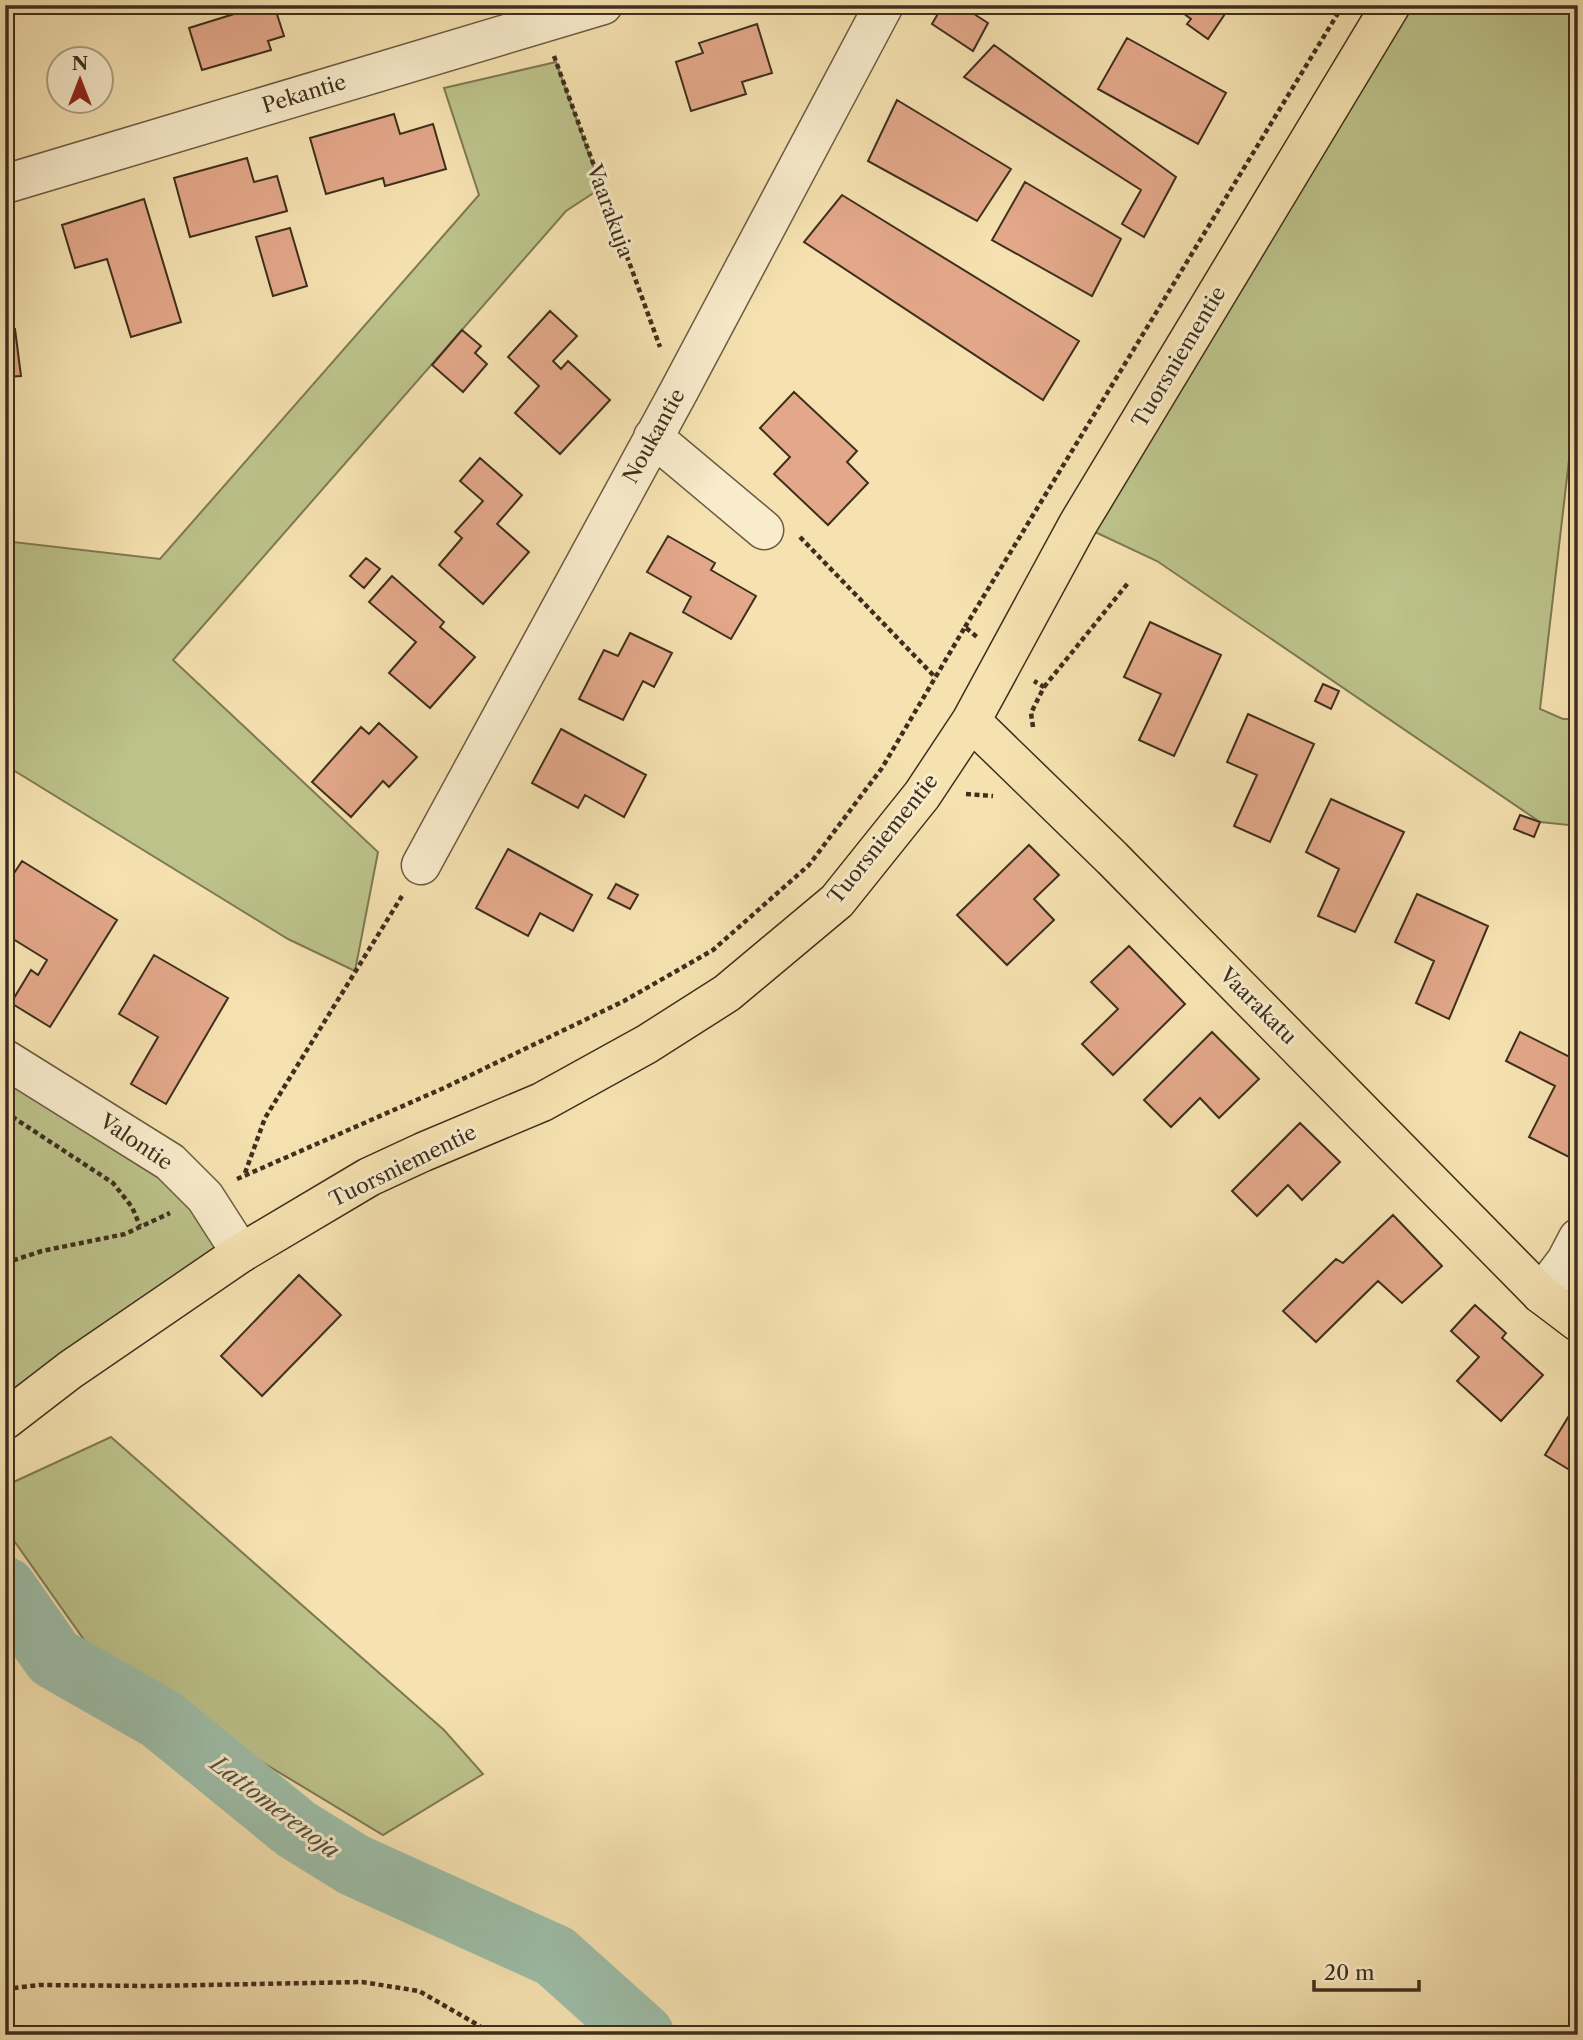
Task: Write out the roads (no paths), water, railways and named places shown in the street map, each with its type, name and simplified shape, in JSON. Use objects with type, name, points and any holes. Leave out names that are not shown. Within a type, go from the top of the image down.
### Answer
[{"type":"main road","name":"Tuorsniementie","points":[[5,1420],[70,1370],[241,1253],[369,1177],[542,1102],[647,1044],[727,993],[837,901],[922,795],[971,721],[1078,524],[1391,5]]},
{"type":"main road","name":"Vaarakatu","points":[[971,721],[1112,858],[1541,1294],[1578,1322]]},
{"type":"street","name":"Pekantie","points":[[5,184],[526,19],[603,5]]},
{"type":"street","name":"Noukantie","points":[[421,865],[680,391],[884,5]]},
{"type":"street","points":[[653,437],[764,530]]},
{"type":"street","name":"Valontie","points":[[5,1059],[170,1162],[205,1196],[241,1253]]},
{"type":"street","points":[[1541,1294],[1566,1261],[1578,1238]]},
{"type":"waterway","name":"Lattomerenoja","points":[[5,1588],[54,1658],[161,1719],[296,1829],[354,1865],[555,1956],[643,2035]]}]
